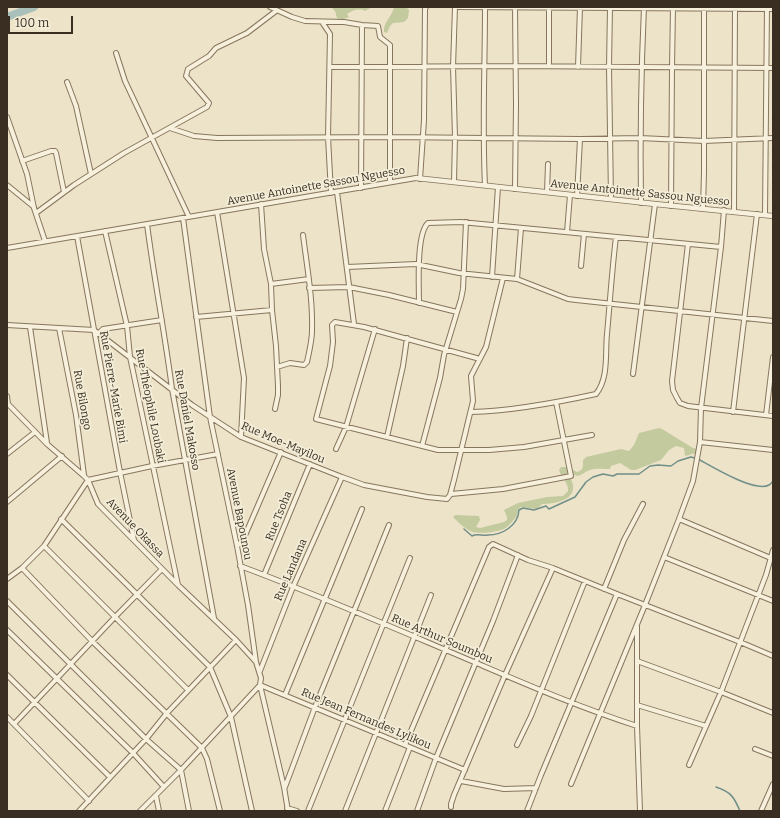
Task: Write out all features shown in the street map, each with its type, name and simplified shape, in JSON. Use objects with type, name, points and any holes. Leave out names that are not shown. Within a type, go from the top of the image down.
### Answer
[{"type":"street","points":[[270,7],[276,11],[305,21],[351,22],[362,25],[378,26],[380,37],[390,45],[390,182]]},
{"type":"street","points":[[418,178],[424,120],[423,67],[426,7]]},
{"type":"street","points":[[454,182],[455,137],[453,67],[457,7],[773,9]]},
{"type":"street","points":[[485,7],[485,186]]},
{"type":"street","points":[[515,7],[515,189]]},
{"type":"street","points":[[549,8],[549,66]]},
{"type":"street","points":[[578,67],[580,8]]},
{"type":"street","points":[[610,8],[609,138],[611,199]]},
{"type":"street","points":[[641,203],[641,68],[644,8]]},
{"type":"street","points":[[671,206],[673,8]]},
{"type":"street","points":[[703,209],[704,8]]},
{"type":"street","points":[[734,212],[735,8]]},
{"type":"street","points":[[765,215],[767,8]]},
{"type":"street","points":[[36,213],[91,174],[152,137],[207,107],[209,103],[186,76],[188,69],[208,56],[216,48],[248,33],[276,11]]},
{"type":"street","points":[[322,22],[330,34],[328,137],[330,193]]},
{"type":"street","points":[[361,188],[360,137],[362,25]]},
{"type":"street","points":[[116,53],[125,81],[189,217]]},
{"type":"street","points":[[330,67],[549,66],[703,69],[773,68]]},
{"type":"street","points":[[67,82],[76,106],[91,174]]},
{"type":"street","points":[[7,117],[27,174],[34,208],[45,241]]},
{"type":"street","points":[[170,128],[194,136],[206,138],[640,138],[704,141],[773,138]]},
{"type":"street","points":[[577,196],[580,139]]},
{"type":"street","points":[[22,161],[54,151],[56,153],[64,192]]},
{"type":"street","points":[[547,192],[548,164]]},
{"type":"street","name":"Avenue Antoinette Sassou Nguesso","points":[[7,248],[418,178],[773,216]]},
{"type":"street","points":[[7,185],[34,208]]},
{"type":"street","points":[[492,277],[498,187]]},
{"type":"street","points":[[337,192],[354,324]]},
{"type":"street","points":[[567,232],[570,195]]},
{"type":"street","points":[[261,204],[264,249],[271,284],[277,367],[278,395],[275,409]]},
{"type":"street","points":[[633,374],[655,204]]},
{"type":"street","points":[[570,784],[645,605],[693,481],[700,442],[701,408],[721,247],[724,210]]},
{"type":"street","points":[[217,212],[227,262],[233,313],[244,378],[241,437]]},
{"type":"street","points":[[734,412],[757,214]]},
{"type":"street","name":"Avenue Bapounou","points":[[183,218],[210,417],[237,546],[248,605],[256,662],[260,671],[260,685],[288,809]]},
{"type":"street","points":[[419,303],[420,251],[426,225],[428,224],[440,222],[466,222],[721,247]]},
{"type":"street","points":[[422,446],[440,378],[446,348],[463,289],[466,222]]},
{"type":"street","name":"Rue Daniel Makosso","points":[[147,224],[184,460],[214,618]]},
{"type":"street","points":[[517,280],[521,228]]},
{"type":"street","name":"Rue Théophile Loubaki","points":[[105,231],[127,326],[130,357],[178,585]]},
{"type":"street","points":[[581,266],[584,234]]},
{"type":"street","points":[[277,367],[293,363],[304,365],[308,362],[312,333],[309,279],[303,235]]},
{"type":"street","name":"Rue Pierre-Marie Bimi","points":[[77,236],[134,541]]},
{"type":"street","points":[[471,412],[498,411],[596,394],[599,390],[605,368],[616,237]]},
{"type":"street","points":[[688,244],[679,311],[672,381],[673,390],[680,403],[688,406],[773,416]]},
{"type":"street","points":[[347,267],[419,265],[464,274],[517,280],[568,299],[773,321]]},
{"type":"street","points":[[503,278],[486,347],[471,376],[474,396],[451,494],[503,489],[571,476],[556,402]]},
{"type":"street","points":[[271,284],[309,279]]},
{"type":"street","points":[[309,288],[350,287],[390,295],[457,312]]},
{"type":"street","points":[[196,318],[272,310]]},
{"type":"street","points":[[98,334],[101,330],[162,320]]},
{"type":"street","points":[[480,358],[375,329],[354,324],[335,322],[332,325],[333,342],[330,366],[316,419],[438,450],[461,451],[524,447],[592,435]]},
{"type":"street","points":[[7,325],[30,328],[94,330]]},
{"type":"street","points":[[30,328],[47,444]]},
{"type":"street","name":"Rue Bilongo","points":[[59,328],[76,415],[84,476]]},
{"type":"street","points":[[336,449],[346,427],[375,329]]},
{"type":"street","name":"Rue Moe-Mayilou","points":[[94,330],[210,417],[241,437],[364,485],[427,497],[447,499],[451,494]]},
{"type":"street","points":[[387,437],[403,366],[407,338]]},
{"type":"street","points":[[766,415],[773,357]]},
{"type":"street","points":[[7,396],[7,404]]},
{"type":"street","name":"Avenue Okassa","points":[[7,404],[47,444],[88,480],[98,504],[178,585],[214,618],[256,662]]},
{"type":"street","points":[[7,454],[35,432]]},
{"type":"street","points":[[700,442],[773,450]]},
{"type":"street","points":[[237,546],[243,540],[281,452]]},
{"type":"street","points":[[7,579],[22,568],[44,546],[88,480],[120,472],[218,454]]},
{"type":"street","points":[[7,502],[62,456]]},
{"type":"street","name":"Rue Tsoha","points":[[264,575],[310,464]]},
{"type":"street","name":"Rue Landana","points":[[260,671],[293,587],[342,477]]},
{"type":"street","points":[[604,589],[624,540],[643,504]]},
{"type":"street","points":[[285,695],[323,599],[362,509]]},
{"type":"street","points":[[61,519],[210,667],[231,717],[252,811]]},
{"type":"street","points":[[679,519],[772,558]]},
{"type":"street","points":[[284,787],[389,525]]},
{"type":"street","points":[[405,745],[489,547],[493,544],[535,563],[553,568],[773,656]]},
{"type":"street","points":[[44,546],[188,690]]},
{"type":"street","points":[[689,765],[721,692],[772,558],[773,550]]},
{"type":"street","points":[[417,811],[436,758],[518,555]]},
{"type":"street","points":[[664,557],[773,601]]},
{"type":"street","points":[[308,811],[410,558]]},
{"type":"street","name":"Rue Arthur Soumbou","points":[[240,566],[354,611],[541,691],[572,702],[599,714],[637,726]]},
{"type":"street","points":[[22,568],[92,641],[202,748],[207,759],[220,811]]},
{"type":"street","points":[[451,807],[505,675],[553,568]]},
{"type":"street","points":[[14,724],[162,569]]},
{"type":"street","points":[[517,745],[532,716],[585,581]]},
{"type":"street","points":[[528,811],[536,788],[617,594]]},
{"type":"street","points":[[345,811],[430,595]]},
{"type":"street","points":[[7,601],[146,739],[181,770],[189,811]]},
{"type":"street","points":[[637,623],[637,726],[640,811]]},
{"type":"street","points":[[7,630],[133,753],[164,787]]},
{"type":"street","points":[[80,811],[146,739],[167,713],[236,640]]},
{"type":"street","points":[[637,661],[773,713]]},
{"type":"street","points":[[7,674],[110,777]]},
{"type":"street","points":[[140,811],[202,748],[260,685]]},
{"type":"street","name":"Rue Jean Fernandes Lylikou","points":[[260,685],[465,770]]},
{"type":"street","points":[[637,705],[706,726]]},
{"type":"street","points":[[7,717],[89,801]]},
{"type":"street","points":[[385,811],[410,747]]},
{"type":"street","points":[[755,749],[773,756]]},
{"type":"street","points":[[461,781],[504,789],[536,788]]},
{"type":"street","points":[[761,811],[773,784]]},
{"type":"street","points":[[156,796],[159,811]]},
{"type":"street","points":[[767,796],[773,798]]},
{"type":"street","points":[[288,809],[297,811]]},
{"type":"green space","points":[[331,7],[372,7],[365,11],[351,11],[347,14],[349,17],[341,20],[337,18],[335,11]]},
{"type":"green space","points":[[394,7],[406,7],[409,10],[408,18],[404,22],[393,23],[387,33],[384,32],[385,25]]},
{"type":"green space","points":[[659,428],[697,449],[696,453],[685,456],[684,448],[676,446],[669,450],[661,460],[635,470],[631,470],[620,463],[611,466],[610,469],[592,469],[579,476],[572,473],[570,476],[573,487],[572,493],[569,496],[561,501],[542,504],[537,509],[521,507],[513,521],[504,529],[486,533],[477,533],[465,528],[453,517],[455,515],[479,516],[480,520],[476,527],[480,528],[504,522],[507,520],[507,517],[504,510],[518,503],[547,497],[563,496],[568,491],[568,488],[559,470],[561,467],[567,467],[577,472],[582,469],[583,460],[586,457],[621,449],[629,451],[634,445],[639,433]]},
{"type":"waterway","points":[[7,17],[34,7]]},
{"type":"waterway","points":[[464,529],[472,536],[493,535],[504,531],[512,525],[516,521],[519,510],[523,508],[534,510],[546,506],[549,509],[575,497],[586,482],[593,477],[603,474],[613,476],[617,474],[639,474],[650,466],[671,466],[678,461],[691,457],[698,459],[733,478],[754,485],[769,485],[773,481]]},
{"type":"waterway","points":[[716,787],[729,793],[736,802],[740,811]]}]
